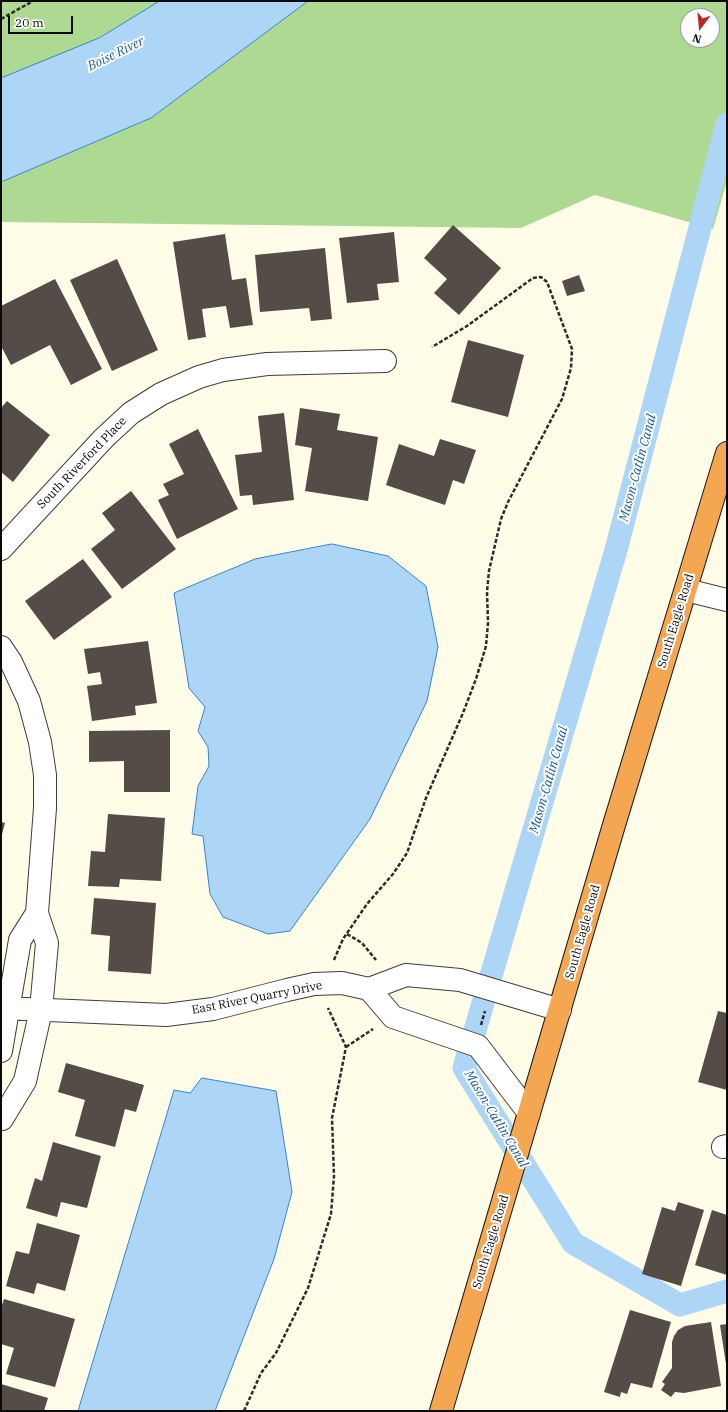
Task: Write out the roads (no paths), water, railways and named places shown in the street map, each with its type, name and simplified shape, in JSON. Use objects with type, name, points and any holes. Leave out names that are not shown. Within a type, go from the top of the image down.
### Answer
[{"type":"highway","name":"South Eagle Road","points":[[441,1411],[727,453]]},
{"type":"street","name":"South Riverford Place","points":[[1,549],[104,438],[131,414],[161,394],[199,377],[223,370],[267,364],[385,361]]},
{"type":"street","points":[[686,590],[727,600]]},
{"type":"street","points":[[1,647],[11,662],[29,701],[40,742],[45,775],[45,808],[37,913],[47,943],[41,1010],[25,1081],[1,1117]]},
{"type":"street","points":[[1,1051],[5,1008],[20,940],[37,913]]},
{"type":"street","points":[[529,1113],[478,1046],[393,1017],[369,989],[406,975],[460,980],[560,1010]]},
{"type":"street","name":"East River Quarry Drive","points":[[5,1008],[166,1015],[213,1009],[314,984],[342,983],[369,989]]},
{"type":"water","name":"Boise River","points":[[160,1],[308,1],[151,118],[1,182],[1,78],[99,38]]},
{"type":"water","points":[[332,544],[388,556],[426,586],[438,647],[427,701],[370,819],[290,931],[268,934],[223,917],[210,894],[203,836],[192,834],[198,786],[209,766],[208,747],[198,731],[205,707],[189,688],[174,593],[255,559]]},
{"type":"water","points":[[202,1078],[276,1091],[292,1192],[274,1259],[215,1411],[78,1411],[174,1090],[190,1093]]},
{"type":"waterway","name":"Mason-Catlin Canal","points":[[727,124],[616,550],[464,1068],[573,1243],[680,1305],[727,1291]]}]
